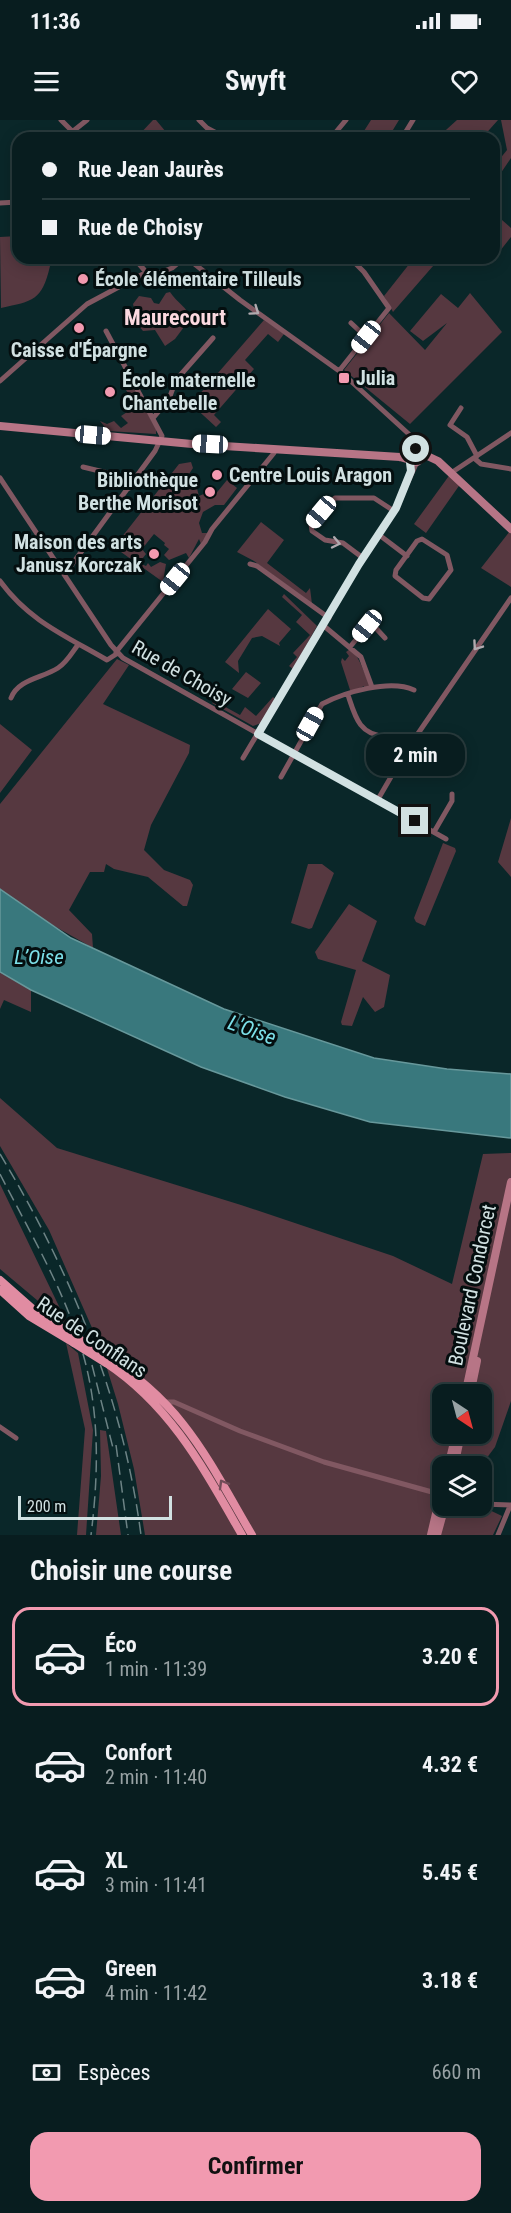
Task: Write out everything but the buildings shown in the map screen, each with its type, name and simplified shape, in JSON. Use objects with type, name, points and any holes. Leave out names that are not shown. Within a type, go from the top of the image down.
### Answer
[{"type":"main road","points":[[0,426],[161,441],[437,460],[511,529]]},
{"type":"main road","name":"Boulevard Condorcet","points":[[472,1384],[511,1182]]},
{"type":"main road","name":"Boulevard Condorcet","points":[[468,1384],[511,1203]]},
{"type":"main road","name":"Rue de Conflans","points":[[0,1280],[72,1339]]},
{"type":"main road","name":"Rue de Conflans","points":[[0,1290],[29,1316],[136,1375],[166,1402],[204,1452],[252,1535]]},
{"type":"main road","name":"Rue de Conflans","points":[[106,1359],[141,1390],[176,1427],[199,1461],[242,1535]]},
{"type":"main road","points":[[431,1535],[435,1516]]},
{"type":"main road","points":[[437,1535],[442,1516]]},
{"type":"street","points":[[75,132],[87,120]]},
{"type":"street","points":[[200,120],[215,132]]},
{"type":"street","points":[[337,132],[346,120]]},
{"type":"street","points":[[138,264],[144,273]]},
{"type":"street","points":[[172,268],[179,264]]},
{"type":"street","points":[[0,381],[87,304],[144,273],[159,273],[180,264]]},
{"type":"street","points":[[193,264],[339,371],[412,437],[414,458],[394,511],[363,558],[243,758]]},
{"type":"street","points":[[339,371],[389,308],[356,264]]},
{"type":"street","points":[[351,322],[366,337]]},
{"type":"street","points":[[64,574],[129,488],[161,441],[161,431],[154,417],[106,331]]},
{"type":"street","points":[[154,417],[169,399],[176,380],[213,338]]},
{"type":"street","points":[[461,408],[450,425],[467,437],[476,457],[482,464],[511,469]]},
{"type":"street","points":[[451,473],[511,433]]},
{"type":"street","points":[[0,581],[38,620],[77,646],[107,660],[117,652],[277,449]]},
{"type":"street","points":[[83,467],[108,473],[129,488]]},
{"type":"street","name":"Rue de Choisy","points":[[0,478],[117,652],[293,755],[446,839]]},
{"type":"street","points":[[363,558],[343,543],[325,540],[310,528],[335,498],[374,498],[394,511]]},
{"type":"street","points":[[378,534],[407,556]]},
{"type":"street","points":[[422,538],[448,556],[451,573],[431,599],[423,598],[396,577],[396,570],[407,556],[417,541],[422,538]]},
{"type":"street","points":[[250,564],[257,566],[328,618]]},
{"type":"street","points":[[377,801],[406,751],[511,598]]},
{"type":"street","points":[[350,647],[367,626],[373,625],[385,638]]},
{"type":"street","points":[[324,626],[363,659],[372,687]]},
{"type":"street","points":[[11,698],[13,692],[24,683],[61,666],[77,646]]},
{"type":"street","points":[[282,777],[322,704],[372,687],[403,685],[414,690]]},
{"type":"street","points":[[348,696],[358,725],[373,736],[385,736]]},
{"type":"street","points":[[434,832],[452,801],[452,794]]},
{"type":"street","name":"Rue de Conflans","points":[[166,1402],[174,1402],[324,1462],[432,1492]]},
{"type":"street","points":[[183,1422],[181,1412],[184,1407]]},
{"type":"street","points":[[0,1427],[16,1438]]},
{"type":"street","points":[[492,1504],[510,1505],[498,1535]]},
{"type":"shaded area","points":[[153,120],[156,120],[166,132],[142,132]]},
{"type":"shaded area","points":[[371,120],[399,120],[392,132],[364,131]]},
{"type":"shaded area","points":[[457,120],[498,120],[487,132],[444,132]]},
{"type":"shaded area","points":[[501,120],[511,120],[511,158],[500,174],[500,159],[507,150]]},
{"type":"shaded area","points":[[500,218],[511,228],[511,237],[500,251]]},
{"type":"shaded area","points":[[12,236],[12,264],[52,264],[43,286],[34,298],[1,308],[0,237]]},
{"type":"shaded area","points":[[409,264],[435,264],[393,312],[384,296]]},
{"type":"shaded area","points":[[170,292],[187,311],[190,319],[175,339],[165,346],[155,330],[143,331],[138,325],[133,304],[139,296],[151,298],[154,303],[159,304],[166,293]]},
{"type":"shaded area","points":[[470,293],[502,332],[410,424],[344,370],[389,313],[425,350],[447,323],[423,341],[410,331],[441,294],[458,308]]},
{"type":"shaded area","points":[[264,320],[284,334],[278,342],[268,334],[245,360],[254,369],[214,415],[221,422],[216,427],[191,404]]},
{"type":"shaded area","points":[[127,376],[156,429],[156,434],[108,431],[100,421],[107,424],[114,421],[121,428],[128,423],[121,416],[130,410],[126,404],[132,399],[120,381]]},
{"type":"shaded area","points":[[191,462],[193,468],[187,477],[192,486],[196,485],[199,496],[206,493],[214,496],[227,480],[237,488],[224,505],[215,505],[203,512],[199,523],[202,533],[208,533],[201,544],[199,539],[189,558],[186,553],[169,560],[164,555],[169,549],[154,534],[142,549],[146,554],[139,563],[146,566],[148,563],[151,567],[160,562],[166,564],[163,582],[114,547],[179,464]]},
{"type":"shaded area","points":[[451,473],[461,483],[426,533],[414,524]]},
{"type":"shaded area","points":[[261,522],[284,540],[267,563],[306,593],[310,588],[312,604],[254,561],[237,552]]},
{"type":"shaded area","points":[[511,532],[511,587],[481,568]]},
{"type":"shaded area","points":[[284,594],[317,626],[293,669],[289,666],[297,657],[293,653],[310,635],[296,622],[302,615],[282,597]]},
{"type":"shaded area","points":[[268,609],[291,629],[279,643],[280,646],[262,636],[252,638],[238,661],[239,673],[225,662]]},
{"type":"shaded area","points":[[350,649],[357,657],[371,685],[364,690],[364,686],[351,693],[341,662],[342,658],[345,661],[349,656],[346,652]]},
{"type":"shaded area","points":[[117,659],[129,665],[103,704],[190,745],[189,753],[151,825],[144,850],[164,870],[190,880],[193,885],[187,906],[183,906],[148,877],[114,869],[106,864],[104,872],[90,872],[69,910],[92,934],[93,948],[33,914],[0,889],[0,804]]},
{"type":"shaded area","points":[[246,672],[261,683],[248,698],[232,689]]},
{"type":"shaded area","points":[[224,691],[226,692],[220,704],[240,715],[245,707],[256,716],[273,697],[275,699],[261,723],[253,726],[212,703]]},
{"type":"shaded area","points":[[0,724],[32,750],[0,793]]},
{"type":"shaded area","points":[[511,818],[511,877],[498,862]]},
{"type":"shaded area","points":[[443,843],[455,848],[456,851],[425,926],[416,922],[414,918]]},
{"type":"shaded area","points":[[308,864],[322,864],[334,873],[312,928],[309,929],[291,923]]},
{"type":"shaded area","points":[[349,904],[377,921],[362,961],[390,975],[384,1007],[375,1012],[363,997],[352,1026],[342,1025],[341,1022],[356,970],[318,959],[315,952]]},
{"type":"shaded area","points":[[0,972],[31,990],[31,1012],[4,1000],[0,1009]]},
{"type":"shaded area","points":[[0,1098],[57,1148],[241,1205],[393,1256],[452,1284],[483,1154],[511,1153],[511,1401],[495,1447],[488,1456],[432,1456],[432,1516],[492,1516],[492,1511],[502,1516],[493,1535],[145,1535],[134,1469],[118,1404],[100,1346],[49,1230],[0,1146]]},
{"type":"shaded area","points":[[0,1184],[69,1327],[0,1269]]},
{"type":"shaded area","points":[[66,1343],[78,1353],[93,1430],[86,1535],[77,1535],[85,1429]]},
{"type":"shaded area","points":[[100,1430],[106,1431],[121,1535],[96,1535],[101,1476]]},
{"type":"water","name":"L’Oise","points":[[0,889],[71,938],[224,1009],[374,1058],[447,1069],[511,1074],[511,1138],[370,1122],[285,1097],[201,1067],[31,990],[0,972]]},
{"type":"railway","points":[[0,1154],[49,1244],[90,1337],[121,1434],[133,1484],[141,1535]]},
{"type":"railway","points":[[0,1174],[63,1300],[87,1367],[96,1439],[91,1535]]},
{"type":"railway","points":[[92,1365],[114,1452]]},
{"type":"railway","points":[[116,1445],[128,1535]]},
{"type":"place","name":"École élémentaire Tilleuls","points":[[83,279]]},
{"type":"place","name":"Caisse d'Épargne","points":[[79,328]]},
{"type":"place","name":"Julia","points":[[344,378]]},
{"type":"place","name":"École maternelle Chantebelle","points":[[110,392]]},
{"type":"place","name":"Centre Louis Aragon","points":[[217,475]]},
{"type":"place","name":"Bibliothèque Berthe Morisot","points":[[210,492]]},
{"type":"place","name":"Maison des arts Janusz Korczak","points":[[154,554]]},
{"type":"district","name":"Maurecourt","points":[[175,317]]},
{"type":"route","points":[[415,821],[258,734],[321,632],[359,564],[396,508],[411,471],[409,454],[416,449]]},
{"type":"water label","name":"L'Oise","points":[[252,1030]]}]
